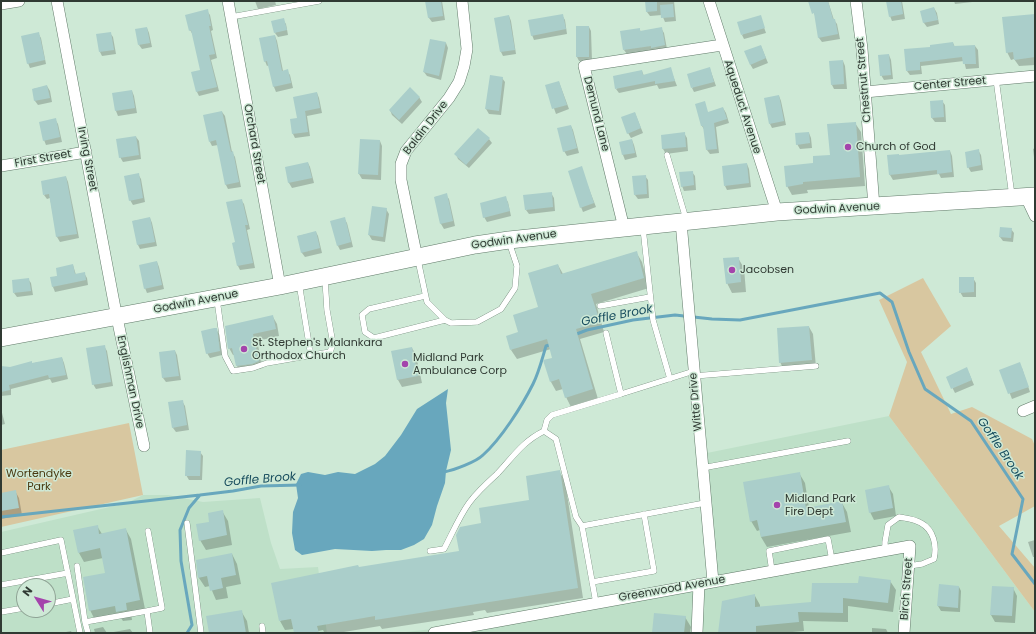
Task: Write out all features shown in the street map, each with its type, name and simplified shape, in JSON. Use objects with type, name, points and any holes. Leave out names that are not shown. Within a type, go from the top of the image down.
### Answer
[{"type":"main road","name":"Godwin Avenue","points":[[1,338],[280,286],[475,245],[509,240],[777,212],[1024,197]]},
{"type":"street","points":[[1,4],[19,1]]},
{"type":"street","name":"Irving Street","points":[[57,1],[117,317]]},
{"type":"street","name":"Orchard Street","points":[[228,1],[280,286]]},
{"type":"street","name":"Baldin Drive","points":[[417,258],[401,180],[401,164],[406,151],[449,98],[459,82],[467,49],[462,1]]},
{"type":"street","name":"Aqueduct Avenue","points":[[708,1],[777,212]]},
{"type":"street","name":"Chestnut Street","points":[[856,1],[874,207]]},
{"type":"street","name":"Demund Lane","points":[[624,228],[584,66],[722,45]]},
{"type":"street","name":"Center Street","points":[[865,92],[1035,76]]},
{"type":"street","name":"First Street","points":[[1,166],[86,152]]},
{"type":"street","points":[[1024,197],[1035,216]]},
{"type":"street","name":"Witte Drive","points":[[684,222],[694,374],[712,582]]},
{"type":"street","name":"Englishman Drive","points":[[117,317],[144,446]]},
{"type":"street","points":[[1023,411],[1035,406]]},
{"type":"street","name":"Greenwood Avenue","points":[[434,633],[910,546]]},
{"type":"street","name":"Birch Street","points":[[904,633],[910,546]]},
{"type":"street","points":[[697,633],[699,584]]},
{"type":"lane","points":[[231,17],[319,1]]},
{"type":"lane","points":[[996,79],[1024,197]]},
{"type":"lane","points":[[667,155],[684,222]]},
{"type":"lane","points":[[643,226],[653,316],[670,379]]},
{"type":"lane","points":[[417,258],[427,302],[451,324],[477,322],[501,309],[515,288],[517,266],[509,240]]},
{"type":"lane","points":[[216,298],[225,356],[233,371],[253,368],[267,363],[330,352],[333,344],[327,310],[324,277]]},
{"type":"lane","points":[[299,282],[311,356]]},
{"type":"lane","points":[[425,296],[369,309],[362,315],[365,332],[374,338],[445,320]]},
{"type":"lane","points":[[600,306],[650,297]]},
{"type":"lane","points":[[606,333],[621,394]]},
{"type":"lane","points":[[430,551],[444,549],[469,503],[498,473],[518,449],[534,436],[544,431],[547,420],[552,415],[670,379],[694,374],[816,366]]},
{"type":"lane","points":[[544,431],[556,439],[576,518],[582,526],[596,603]]},
{"type":"lane","points":[[702,468],[848,441]]},
{"type":"lane","points":[[582,526],[705,502]]},
{"type":"lane","points":[[592,582],[654,571],[644,514]]},
{"type":"lane","points":[[885,550],[888,525],[899,517],[920,522],[932,533],[936,550],[934,559],[922,564],[909,566]]},
{"type":"lane","points":[[187,524],[201,633]]},
{"type":"lane","points":[[85,622],[162,608],[148,531]]},
{"type":"lane","points":[[772,571],[769,551],[828,539],[832,560]]},
{"type":"lane","points":[[1,553],[61,540],[80,633]]},
{"type":"lane","points":[[77,566],[88,633]]},
{"type":"lane","points":[[1,585],[68,573]]},
{"type":"lane","points":[[56,602],[73,599]]},
{"type":"lane","points":[[1,612],[16,609]]},
{"type":"lane","points":[[147,611],[150,633]]},
{"type":"lane","points":[[262,626],[263,633]]},
{"type":"shaded area","points":[[889,416],[1035,612],[1035,633],[397,633],[460,626],[716,579],[707,453]]},
{"type":"shaded area","points":[[143,495],[168,495],[203,502],[260,498],[271,543],[280,569],[318,567],[327,633],[1,633],[1,532],[127,503]]},
{"type":"green space","points":[[923,278],[951,326],[921,352],[951,414],[972,407],[1032,439],[1035,446],[1035,506],[999,526],[1035,568],[1035,612],[889,416],[907,362],[879,300]]},
{"type":"green space","name":"Wortendyke Park","points":[[129,423],[143,495],[1,527],[1,450]]},
{"type":"water","points":[[448,389],[446,403],[451,450],[445,483],[432,525],[424,539],[401,550],[372,551],[335,549],[302,555],[295,550],[292,533],[293,512],[298,498],[296,484],[301,474],[308,472],[325,475],[338,472],[355,474],[375,464],[385,456],[401,435],[417,409]]},
{"type":"building","points":[[425,1],[441,1],[443,16],[428,18]]},
{"type":"building","points":[[645,1],[657,1],[657,11],[646,12]]},
{"type":"building","points":[[808,1],[828,1],[833,19],[835,19],[838,34],[818,38],[814,13],[812,14]]},
{"type":"building","points":[[886,1],[901,1],[903,14],[889,17]]},
{"type":"building","points":[[673,4],[674,17],[661,18],[660,5]]},
{"type":"building","points":[[934,7],[938,20],[923,23],[920,11]]},
{"type":"building","points":[[208,9],[211,26],[209,26],[215,54],[209,55],[217,87],[196,92],[191,72],[200,70],[191,30],[189,31],[185,15]]},
{"type":"building","points":[[563,14],[566,29],[531,36],[528,20]]},
{"type":"building","points":[[1035,14],[1035,57],[1014,60],[1013,52],[1006,53],[1002,17]]},
{"type":"building","points":[[509,15],[515,50],[500,52],[494,18]]},
{"type":"building","points":[[761,15],[765,28],[741,35],[737,22]]},
{"type":"building","points":[[284,18],[287,30],[274,33],[271,21]]},
{"type":"building","points":[[576,26],[589,26],[589,57],[576,57]]},
{"type":"building","points":[[147,27],[150,43],[138,45],[135,29]]},
{"type":"building","points":[[662,27],[665,45],[651,48],[651,46],[623,50],[620,31],[640,28],[640,31]]},
{"type":"building","points":[[39,32],[45,60],[27,64],[21,36]]},
{"type":"building","points":[[111,32],[114,50],[99,52],[96,34]]},
{"type":"building","points":[[275,35],[282,71],[288,69],[291,83],[273,87],[267,61],[264,62],[259,38]]},
{"type":"building","points":[[430,39],[446,42],[439,76],[423,72]]},
{"type":"building","points":[[953,42],[954,46],[975,45],[976,64],[963,64],[962,57],[920,62],[920,70],[906,71],[904,49],[930,47],[930,45]]},
{"type":"building","points":[[761,45],[766,58],[750,65],[744,51]]},
{"type":"building","points":[[889,54],[891,75],[880,76],[878,55]]},
{"type":"building","points":[[843,60],[844,84],[831,85],[829,61]]},
{"type":"building","points":[[671,67],[675,81],[655,84],[655,81],[615,89],[613,76],[642,70],[643,75]]},
{"type":"building","points":[[710,67],[714,82],[691,88],[687,74]]},
{"type":"building","points":[[490,75],[503,77],[499,111],[485,109]]},
{"type":"building","points":[[559,81],[567,105],[552,109],[545,85]]},
{"type":"building","points":[[47,85],[50,98],[34,101],[32,89]]},
{"type":"building","points":[[410,87],[420,97],[399,120],[389,110]]},
{"type":"building","points":[[132,90],[135,108],[115,111],[112,93]]},
{"type":"building","points":[[317,92],[320,108],[305,111],[308,132],[292,134],[290,119],[297,118],[293,97]]},
{"type":"building","points":[[779,95],[784,121],[769,124],[764,98]]},
{"type":"building","points":[[943,100],[944,117],[931,118],[930,101]]},
{"type":"building","points":[[705,101],[708,112],[723,107],[727,119],[714,123],[717,149],[706,150],[703,126],[701,126],[695,104]]},
{"type":"building","points":[[222,111],[231,152],[233,151],[239,182],[225,185],[216,140],[209,142],[203,115]]},
{"type":"building","points":[[635,112],[641,128],[627,134],[621,117]]},
{"type":"building","points":[[56,118],[60,137],[43,141],[39,122]]},
{"type":"building","name":"Church of God","points":[[856,122],[860,177],[803,182],[803,184],[786,187],[784,166],[813,163],[813,156],[830,155],[827,124]]},
{"type":"building","points":[[571,125],[577,148],[563,152],[557,128]]},
{"type":"building","points":[[478,128],[490,138],[466,165],[454,154]]},
{"type":"building","points":[[685,132],[686,147],[662,149],[661,135]]},
{"type":"building","points":[[809,132],[810,143],[796,145],[795,133]]},
{"type":"building","points":[[136,136],[139,155],[119,158],[116,139]]},
{"type":"building","points":[[360,139],[380,140],[378,175],[358,174]]},
{"type":"building","points":[[632,139],[635,153],[622,155],[619,142]]},
{"type":"building","points":[[979,149],[981,165],[967,168],[965,152]]},
{"type":"building","points":[[950,150],[952,172],[937,174],[937,170],[889,175],[887,155]]},
{"type":"building","points":[[308,162],[312,178],[288,183],[285,167]]},
{"type":"building","points":[[747,163],[749,183],[724,186],[722,166]]},
{"type":"building","points":[[582,166],[594,203],[580,208],[568,171]]},
{"type":"building","points":[[693,171],[694,185],[681,187],[679,172]]},
{"type":"building","points":[[139,173],[143,198],[129,201],[124,176]]},
{"type":"building","points":[[646,175],[647,194],[634,195],[632,176]]},
{"type":"building","points":[[66,176],[77,234],[56,237],[49,194],[43,195],[41,181]]},
{"type":"building","points":[[552,192],[553,207],[525,210],[523,195]]},
{"type":"building","points":[[447,193],[453,221],[440,224],[434,197]]},
{"type":"building","points":[[506,196],[510,211],[483,218],[480,203]]},
{"type":"building","points":[[242,199],[248,225],[245,225],[253,263],[237,266],[232,243],[235,242],[226,202]]},
{"type":"building","points":[[372,206],[387,208],[383,237],[368,235]]},
{"type":"building","points":[[150,217],[155,242],[137,245],[132,221]]},
{"type":"building","points":[[345,217],[351,242],[337,246],[330,221]]},
{"type":"building","points":[[1000,227],[1012,228],[1011,238],[999,237]]},
{"type":"building","points":[[316,231],[320,248],[301,253],[297,236]]},
{"type":"building","points":[[637,251],[644,278],[591,294],[600,322],[576,329],[593,389],[565,398],[559,379],[550,382],[543,360],[552,358],[547,339],[510,350],[506,336],[518,332],[513,315],[538,307],[528,273],[558,264],[561,274]]},
{"type":"building","name":"Jacobsen","points":[[739,257],[741,282],[726,284],[723,258]]},
{"type":"building","points":[[157,261],[162,285],[144,289],[139,265]]},
{"type":"building","points":[[73,264],[75,274],[85,272],[86,280],[52,287],[50,277],[57,276],[56,268]]},
{"type":"building","points":[[959,277],[974,277],[974,292],[959,293]]},
{"type":"building","points":[[29,278],[31,291],[13,293],[12,280]]},
{"type":"building","name":"St. Stephen's Malankara Orthodox Church","points":[[273,315],[276,329],[253,334],[259,361],[252,364],[236,366],[232,348],[228,349],[225,326]]},
{"type":"building","points":[[809,326],[812,360],[779,363],[777,328]]},
{"type":"building","points":[[217,328],[220,351],[206,354],[201,331]]},
{"type":"building","points":[[105,345],[111,382],[92,385],[86,348]]},
{"type":"building","name":"Midland Park Ambulance Corp","points":[[412,347],[418,376],[397,380],[391,351]]},
{"type":"building","points":[[175,350],[179,376],[162,378],[159,352]]},
{"type":"building","points":[[62,357],[66,375],[49,378],[48,375],[9,385],[10,390],[1,392],[1,366],[10,367],[32,361],[32,363]]},
{"type":"building","points":[[1020,362],[1029,387],[1008,394],[999,370]]},
{"type":"building","points":[[967,367],[972,380],[951,389],[946,377]]},
{"type":"building","points":[[183,400],[187,425],[172,428],[168,402]]},
{"type":"building","points":[[186,450],[201,451],[200,476],[185,476]]},
{"type":"building","points":[[560,470],[578,588],[375,620],[375,616],[317,626],[319,633],[294,633],[291,619],[279,621],[271,583],[358,565],[359,567],[459,551],[456,535],[460,527],[481,523],[479,508],[529,500],[526,476]]},
{"type":"building","name":"Midland Park Fire Dept","points":[[800,472],[806,508],[842,501],[846,522],[761,537],[757,520],[750,522],[743,482]]},
{"type":"building","points":[[889,485],[893,508],[869,513],[865,490]]},
{"type":"building","points":[[16,490],[19,508],[1,511],[1,493]]},
{"type":"building","points":[[223,510],[227,535],[199,541],[196,524],[209,522],[208,513]]},
{"type":"building","points":[[98,525],[99,534],[126,528],[140,600],[126,603],[127,610],[116,612],[115,606],[89,611],[83,577],[105,573],[100,548],[78,553],[73,530]]},
{"type":"building","points":[[232,553],[236,575],[221,578],[223,588],[210,591],[207,576],[198,578],[196,560]]},
{"type":"building","points":[[859,576],[891,580],[888,603],[843,598],[843,613],[798,612],[799,622],[756,626],[756,633],[718,633],[722,601],[755,594],[755,607],[811,602],[812,583],[858,583]]},
{"type":"building","points":[[939,584],[959,586],[958,608],[937,606]]},
{"type":"building","points":[[992,586],[1014,587],[1012,616],[990,615]]},
{"type":"building","points":[[242,610],[246,633],[209,633],[206,616]]},
{"type":"building","points":[[654,613],[686,616],[684,633],[652,633]]},
{"type":"waterway","name":"Goffle Brook","points":[[574,335],[587,330],[633,320],[675,315],[740,320],[880,293],[892,302],[909,352],[925,389],[971,421],[1023,499],[1012,554],[1035,584]]},
{"type":"waterway","name":"Goffle Brook","points":[[444,472],[459,468],[480,458],[497,440],[517,412],[533,384],[546,346],[552,344]]},
{"type":"waterway","name":"Goffle Brook","points":[[187,633],[192,625],[181,561],[180,530],[189,508],[200,495],[261,486],[300,485]]},
{"type":"waterway","points":[[1,517],[200,495]]},
{"type":"place","name":"Church of God","points":[[848,147]]},
{"type":"place","name":"Jacobsen","points":[[732,270]]},
{"type":"place","name":"St. Stephen's Malankara Orthodox Church","points":[[244,349]]},
{"type":"place","name":"Midland Park Ambulance Corp","points":[[405,364]]},
{"type":"place","name":"Midland Park Fire Dept","points":[[777,505]]}]
